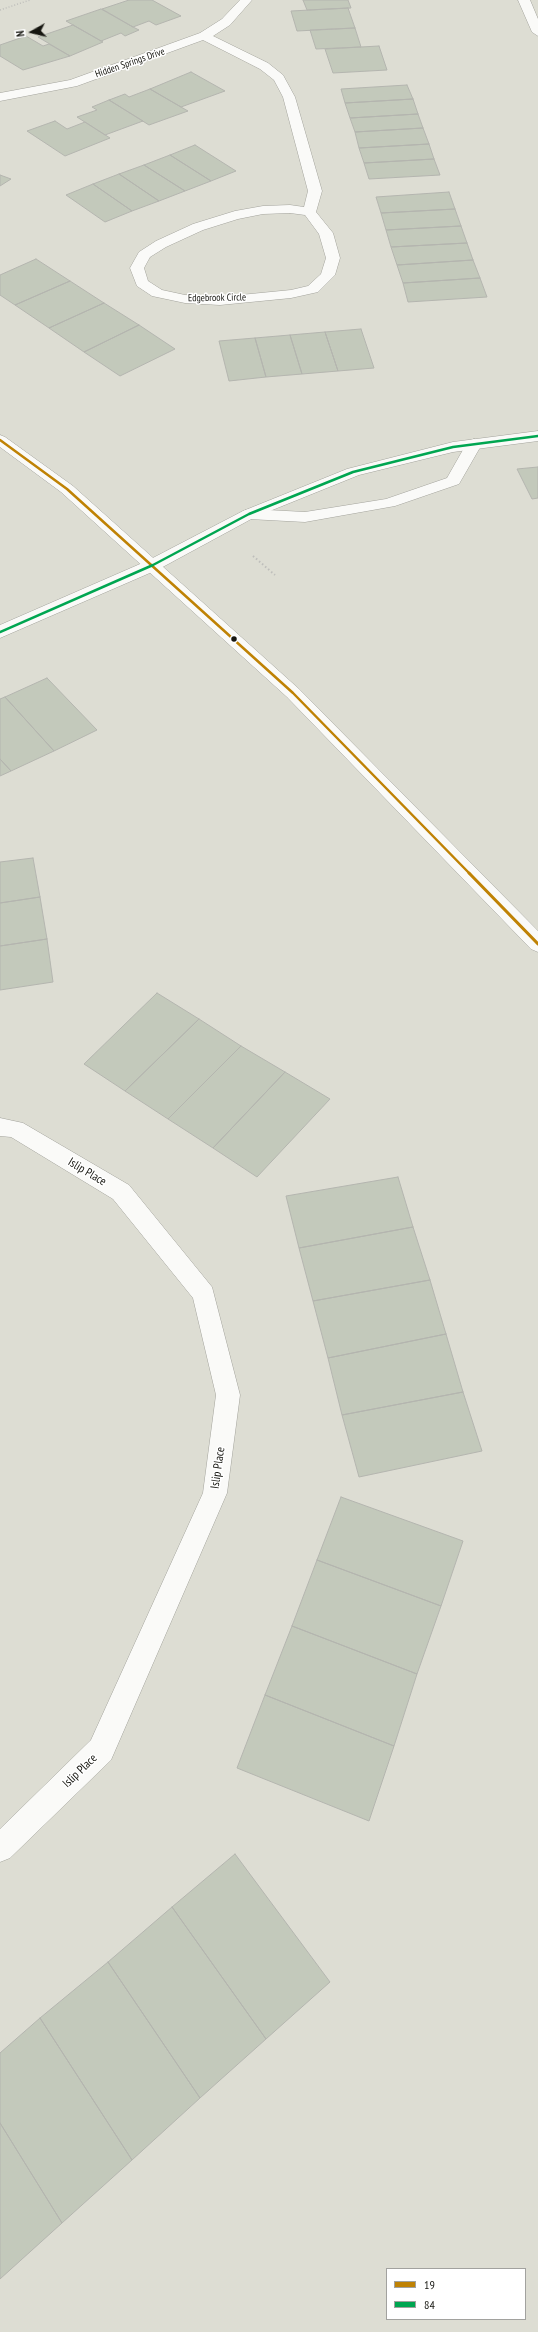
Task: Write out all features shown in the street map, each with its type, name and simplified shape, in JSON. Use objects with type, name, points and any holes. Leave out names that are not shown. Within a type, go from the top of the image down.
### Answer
[{"type":"street","name":"Hidden Springs Drive","points":[[0,97],[73,83],[204,36],[226,22],[246,0]]},
{"type":"street","points":[[524,0],[538,32]]},
{"type":"street","points":[[204,36],[264,66],[279,78],[289,97],[315,191],[309,212]]},
{"type":"street","name":"Edgebrook Circle","points":[[290,209],[309,212],[326,233],[333,258],[328,275],[313,289],[291,294],[220,301],[185,299],[157,293],[142,283],[137,268],[144,255],[161,244],[198,227],[235,215],[262,210],[290,209]]},
{"type":"street","points":[[0,632],[153,564],[250,514],[354,472],[453,447],[538,436]]},
{"type":"street","points":[[0,440],[67,489],[153,564],[307,707],[538,944]]},
{"type":"street","points":[[250,514],[305,517],[390,503],[453,481],[474,444]]},
{"type":"street","name":"Islip Place","points":[[0,1127],[15,1129],[121,1192],[204,1294],[228,1395],[215,1493],[101,1750],[0,1848]]},
{"type":"path","points":[[0,10],[30,0]]},
{"type":"path","points":[[252,555],[275,575]]},
{"type":"building","points":[[129,0],[152,0],[181,16],[156,25],[149,21],[133,27],[102,9]]},
{"type":"building","points":[[303,0],[348,0],[351,8],[307,10]]},
{"type":"building","points":[[348,8],[355,28],[297,31],[291,11]]},
{"type":"building","points":[[101,9],[139,30],[125,36],[121,33],[101,41],[66,21]]},
{"type":"building","points":[[73,25],[103,42],[70,56],[38,37]]},
{"type":"building","points":[[355,28],[361,47],[316,49],[310,30]]},
{"type":"building","points":[[26,36],[43,46],[49,44],[70,56],[23,70],[0,56],[0,45]]},
{"type":"building","points":[[379,46],[387,70],[333,73],[325,49]]},
{"type":"building","points":[[191,72],[225,91],[181,107],[150,89]]},
{"type":"building","points":[[407,85],[413,99],[345,103],[341,89]]},
{"type":"building","points":[[150,89],[188,111],[149,125],[109,100],[125,94],[129,97]]},
{"type":"building","points":[[413,99],[418,114],[350,118],[345,103]]},
{"type":"building","points":[[109,100],[143,121],[105,135],[77,117],[97,110],[92,107]]},
{"type":"building","points":[[418,114],[423,128],[355,132],[350,118]]},
{"type":"building","points":[[55,121],[67,129],[85,122],[110,138],[65,156],[27,131]]},
{"type":"building","points":[[423,128],[429,144],[359,148],[355,132]]},
{"type":"building","points":[[429,144],[434,159],[364,163],[359,148]]},
{"type":"building","points":[[195,145],[236,171],[211,181],[170,155]]},
{"type":"building","points":[[170,155],[211,181],[185,191],[144,165]]},
{"type":"building","points":[[434,159],[440,175],[369,179],[364,163]]},
{"type":"building","points":[[144,165],[185,191],[159,201],[119,174]]},
{"type":"building","points":[[119,174],[159,201],[132,211],[93,184]]},
{"type":"building","points":[[0,175],[11,179],[0,186]]},
{"type":"building","points":[[93,184],[132,211],[105,222],[66,195]]},
{"type":"building","points":[[449,192],[455,209],[381,213],[376,197]]},
{"type":"building","points":[[455,209],[461,226],[386,230],[381,213]]},
{"type":"building","points":[[461,226],[467,243],[391,247],[386,230]]},
{"type":"building","points":[[467,243],[473,260],[397,265],[391,247]]},
{"type":"building","points":[[36,259],[70,281],[15,305],[0,295],[0,275]]},
{"type":"building","points":[[473,260],[480,278],[403,283],[397,265]]},
{"type":"building","points":[[480,278],[487,297],[408,302],[403,283]]},
{"type":"building","points":[[70,281],[104,303],[49,328],[15,305]]},
{"type":"building","points":[[104,303],[139,325],[84,352],[49,328]]},
{"type":"building","points":[[139,325],[175,349],[120,376],[84,352]]},
{"type":"building","points":[[361,329],[374,368],[338,371],[325,332]]},
{"type":"building","points":[[325,332],[338,371],[302,374],[290,335]]},
{"type":"building","points":[[290,335],[302,374],[266,377],[255,338]]},
{"type":"building","points":[[255,338],[266,377],[229,381],[219,341]]},
{"type":"building","points":[[538,467],[538,498],[532,499],[517,469]]},
{"type":"building","points":[[47,678],[97,730],[54,751],[5,697]]},
{"type":"building","points":[[5,697],[54,751],[11,771],[0,759],[0,699]]},
{"type":"building","points":[[0,759],[11,771],[0,776]]},
{"type":"building","points":[[33,858],[40,897],[0,903],[0,862]]},
{"type":"building","points":[[40,897],[47,939],[0,946],[0,903]]},
{"type":"building","points":[[47,939],[53,982],[0,990],[0,946]]},
{"type":"building","points":[[157,993],[199,1019],[125,1091],[84,1064]]},
{"type":"building","points":[[199,1019],[241,1046],[168,1119],[125,1091]]},
{"type":"building","points":[[241,1046],[285,1072],[213,1148],[168,1119]]},
{"type":"building","points":[[285,1072],[330,1099],[257,1177],[213,1148]]},
{"type":"building","points":[[398,1177],[413,1227],[299,1248],[286,1196]]},
{"type":"building","points":[[413,1227],[430,1280],[313,1301],[299,1248]]},
{"type":"building","points":[[430,1280],[446,1334],[328,1358],[313,1301]]},
{"type":"building","points":[[446,1334],[463,1392],[342,1415],[328,1358]]},
{"type":"building","points":[[463,1392],[482,1451],[359,1477],[342,1415]]},
{"type":"building","points":[[341,1497],[463,1541],[441,1606],[317,1560]]},
{"type":"building","points":[[317,1560],[441,1606],[417,1674],[292,1626]]},
{"type":"building","points":[[292,1626],[417,1674],[394,1746],[265,1695]]},
{"type":"building","points":[[265,1695],[394,1746],[369,1821],[237,1768]]},
{"type":"building","points":[[235,1854],[330,1982],[266,2039],[172,1907]]},
{"type":"building","points":[[172,1907],[266,2039],[200,2098],[108,1962]]},
{"type":"building","points":[[108,1962],[200,2098],[132,2160],[40,2018]]},
{"type":"building","points":[[40,2018],[132,2160],[62,2223],[0,2123],[0,2053]]},
{"type":"building","points":[[0,2123],[62,2223],[0,2279]]},
{"type":"transit line","name":"84","points":[[0,632],[153,565],[249,514],[353,472],[453,447],[538,436]]},
{"type":"transit line","name":"19","points":[[0,440],[67,489],[153,565],[293,693],[371,771],[538,944]]}]
